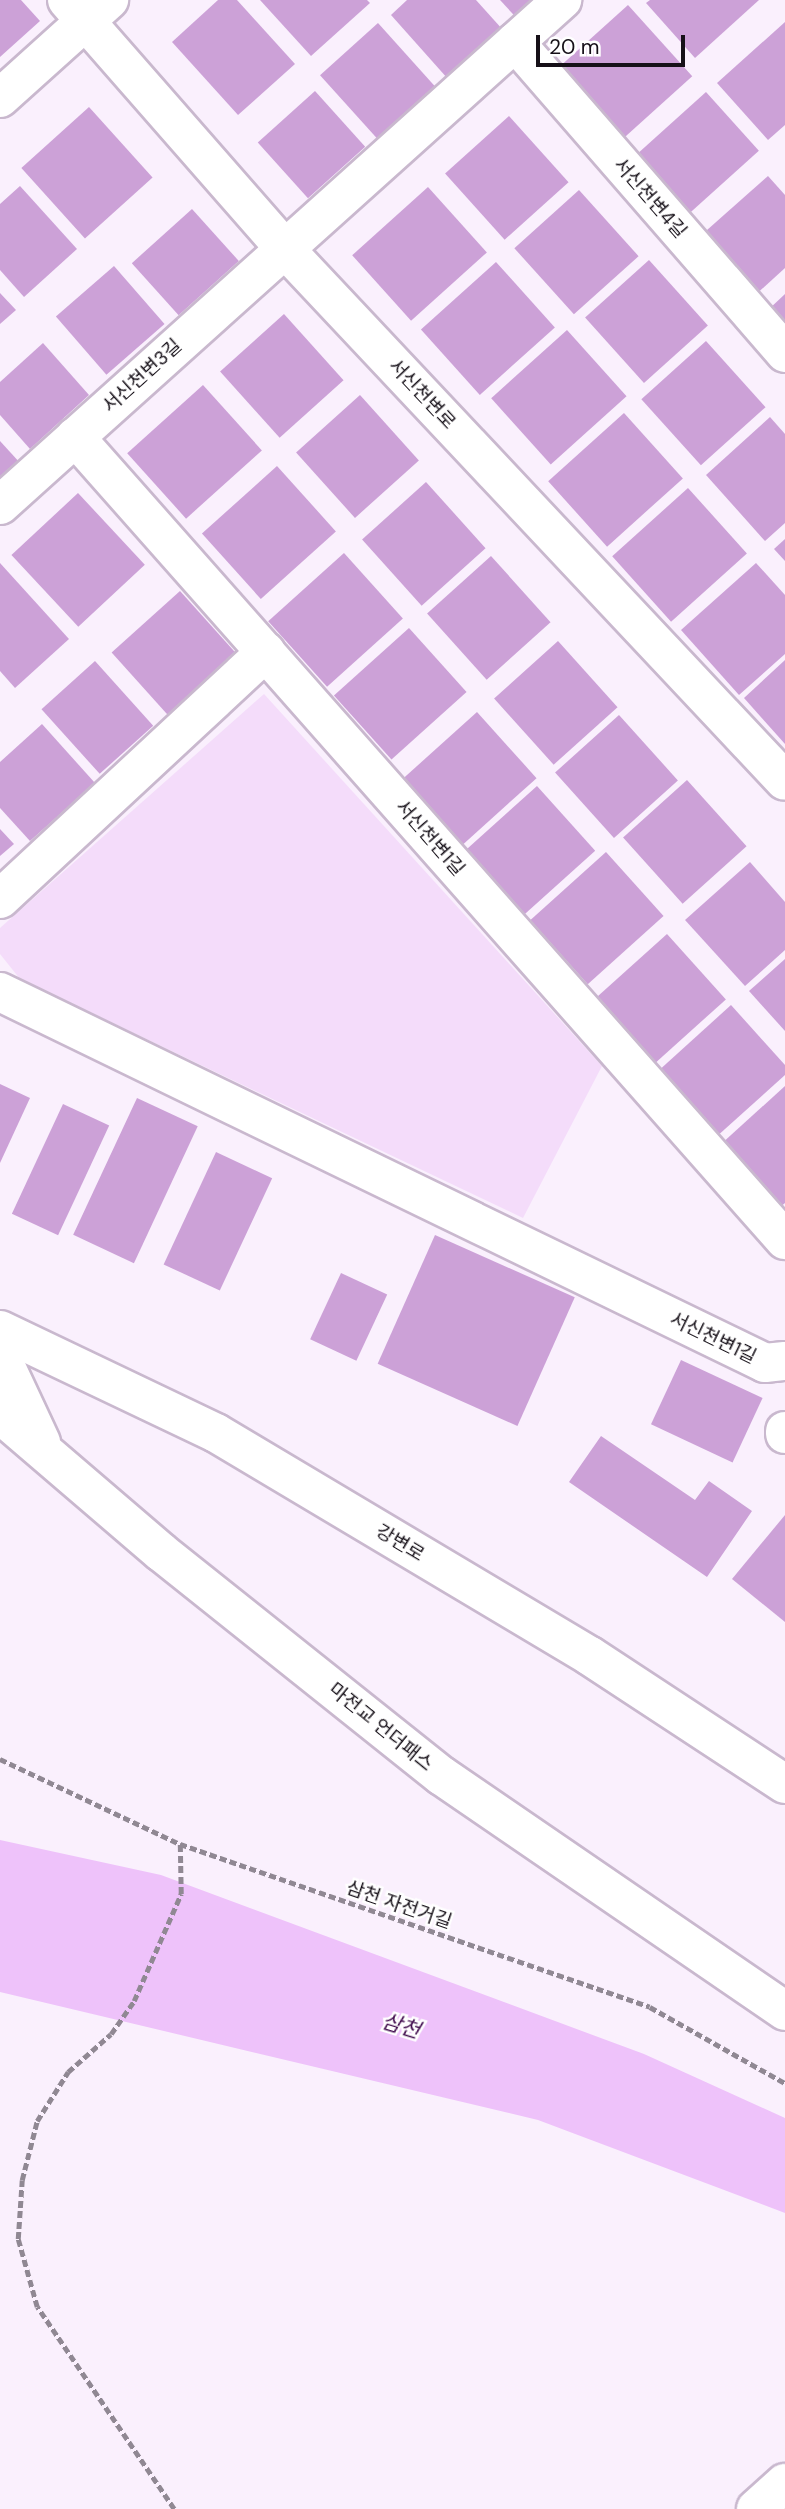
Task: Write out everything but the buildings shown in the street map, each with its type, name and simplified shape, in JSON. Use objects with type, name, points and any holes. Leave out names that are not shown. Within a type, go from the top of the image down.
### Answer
[{"type":"street","points":[[284,248],[562,0]]},
{"type":"street","points":[[0,98],[87,7]]},
{"type":"street","name":"서신천변로","points":[[87,7],[284,248],[785,781]]},
{"type":"street","name":"서신천변4길","points":[[515,42],[785,353]]},
{"type":"street","name":"서신천변3길","points":[[0,505],[284,248]]},
{"type":"street","name":"서신천변1길","points":[[75,437],[785,1240]]},
{"type":"street","points":[[0,899],[266,652]]},
{"type":"street","name":"서신천변1길","points":[[0,992],[765,1363],[785,1361]]},
{"type":"street","name":"강변로","points":[[0,1330],[216,1433],[590,1656],[785,1784]]},
{"type":"street","points":[[0,1354],[42,1443]]},
{"type":"street","name":"마전교 언더패스","points":[[0,1414],[42,1443],[162,1552],[442,1776],[785,2011]]},
{"type":"street","points":[[756,2509],[785,2483]]},
{"type":"path","name":"삼천 자전거길","points":[[0,1759],[180,1844],[650,2007],[785,2083]]},
{"type":"path","points":[[174,2509],[37,2307],[18,2239],[22,2180],[37,2121],[68,2072],[111,2034],[134,2001],[181,1894],[180,1844]]},
{"type":"shaded area","points":[[264,694],[602,1066],[523,1218],[20,979],[0,954],[0,928]]},
{"type":"water","name":"삼천","points":[[0,1840],[161,1875],[644,2054],[785,2118],[785,2213],[538,2120],[0,1992]]}]
